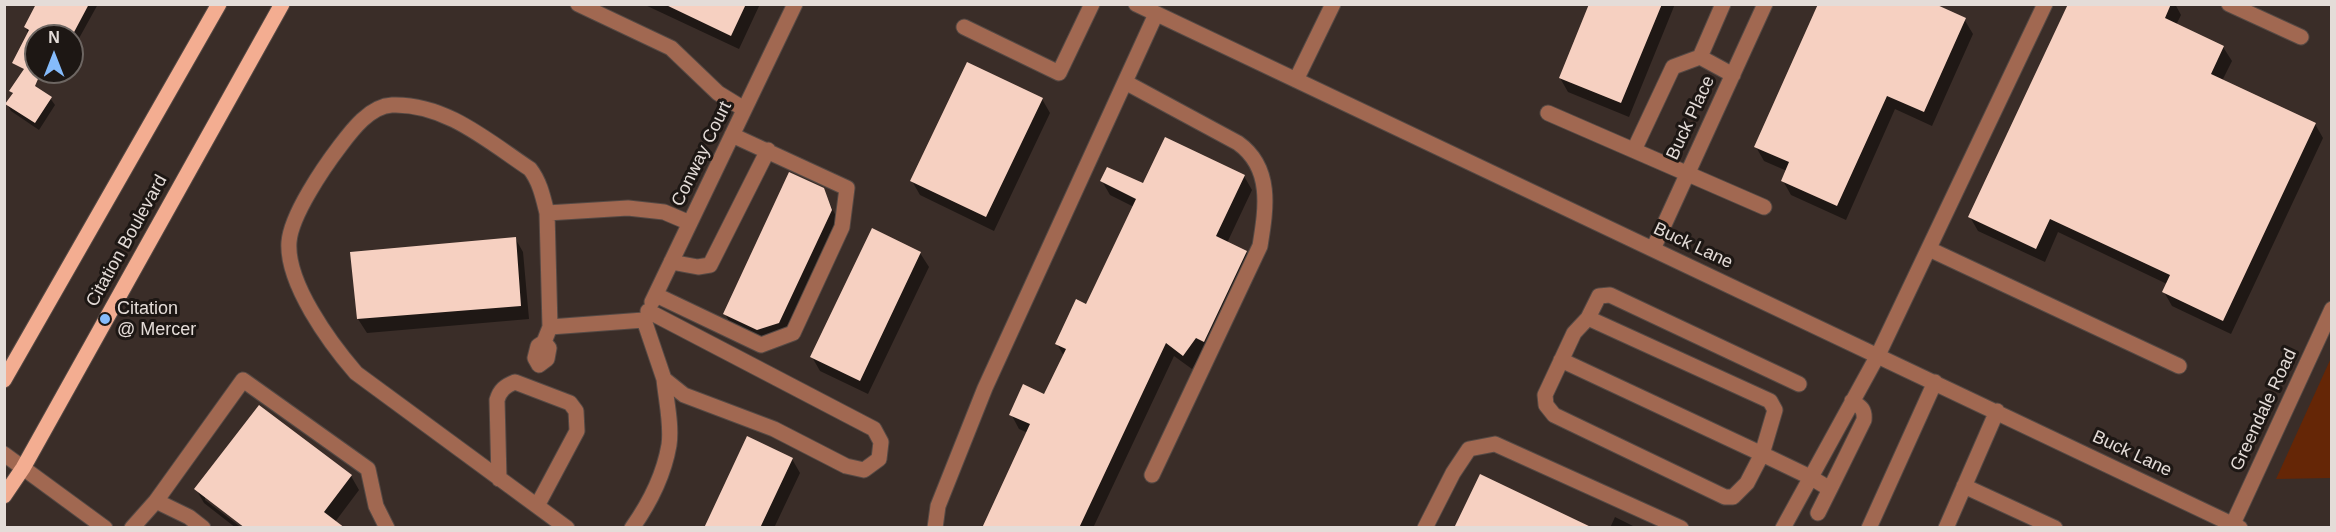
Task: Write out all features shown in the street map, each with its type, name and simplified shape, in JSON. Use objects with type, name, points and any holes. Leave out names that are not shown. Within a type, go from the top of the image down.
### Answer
[{"type":"main road","name":"Citation Boulevard","points":[[4,380],[219,4]]},
{"type":"main road","name":"Citation Boulevard","points":[[4,496],[22,468],[282,4]]},
{"type":"street","points":[[578,4],[671,48],[718,93],[744,110]]},
{"type":"street","name":"Conway Court","points":[[646,315],[795,4]]},
{"type":"street","points":[[964,27],[1059,73],[1092,4]]},
{"type":"street","points":[[1296,80],[1332,4]]},
{"type":"street","points":[[1634,150],[1673,67],[1700,57],[1723,4]]},
{"type":"street","name":"Buck Place","points":[[1653,249],[1765,4]]},
{"type":"street","points":[[1783,528],[1878,355],[2045,4]]},
{"type":"street","points":[[2229,4],[2301,37]]},
{"type":"street","name":"Buck Lane","points":[[1139,5],[2235,526]]},
{"type":"street","points":[[935,528],[938,506],[986,388],[1156,14]]},
{"type":"street","points":[[1700,57],[1732,75]]},
{"type":"street","points":[[1125,82],[1238,143],[1252,153],[1261,170],[1265,190],[1264,223],[1260,246],[1152,475]]},
{"type":"street","points":[[533,389],[539,365],[535,358],[538,346],[544,342],[550,327],[547,213],[541,190],[530,169],[448,116],[411,106],[389,105],[373,112],[354,127],[329,160],[294,223],[289,242],[292,267],[309,309],[334,348],[356,373],[567,528]]},
{"type":"street","points":[[1548,113],[1764,207]]},
{"type":"street","points":[[656,295],[761,345],[793,333],[842,227],[847,188],[732,135]]},
{"type":"street","points":[[671,262],[698,267],[710,265],[768,150]]},
{"type":"street","points":[[547,213],[628,208],[664,212],[690,223]]},
{"type":"street","points":[[1929,249],[2179,366]]},
{"type":"street","points":[[1588,318],[1770,401],[1775,410],[1762,454],[1747,483],[1733,497],[1725,497],[1554,415],[1546,405],[1545,395],[1574,333],[1588,318],[1599,296],[1610,295],[1799,384]]},
{"type":"street","name":"Greendale Road","points":[[2235,526],[2331,309]]},
{"type":"street","points":[[550,327],[646,315],[874,429],[880,442],[879,459],[864,470],[846,466],[774,429],[684,395],[664,379]]},
{"type":"street","points":[[632,528],[662,474],[669,444],[664,379],[646,315]]},
{"type":"street","points":[[1561,360],[1810,477],[1830,489]]},
{"type":"street","points":[[132,528],[156,501],[243,380],[368,469],[376,506],[387,528]]},
{"type":"street","points":[[499,479],[497,400],[499,393],[506,385],[515,382],[570,403],[576,411],[577,431],[537,506]]},
{"type":"street","points":[[1869,528],[1935,382]]},
{"type":"street","points":[[1818,513],[1864,420],[1865,412],[1862,407],[1852,401]]},
{"type":"street","points":[[1946,528],[1997,411]]},
{"type":"street","points":[[1425,528],[1453,473],[1469,449],[1495,444],[1681,528]]},
{"type":"street","points":[[4,454],[105,528]]},
{"type":"street","points":[[1964,486],[2055,528]]},
{"type":"street","points":[[156,501],[203,528]]},
{"type":"shaded area","points":[[2331,358],[2331,478],[2276,479]]},
{"type":"building","points":[[36,4],[89,4],[78,24],[26,24]]},
{"type":"building","points":[[664,4],[746,4],[731,36]]},
{"type":"building","points":[[1589,4],[1662,4],[1621,103],[1559,78]]},
{"type":"building","points":[[1818,4],[1935,4],[1966,18],[1924,112],[1887,96],[1837,206],[1781,181],[1789,162],[1754,147]]},
{"type":"building","points":[[2068,4],[2171,4],[2165,18],[2224,46],[2211,74],[2316,123],[2223,321],[2162,292],[2170,275],[2050,219],[2036,249],[1968,217]]},
{"type":"building","points":[[24,40],[24,69],[12,63]]},
{"type":"building","points":[[967,62],[1043,98],[986,217],[910,181]]},
{"type":"building","points":[[24,69],[24,84],[36,84],[35,86],[52,97],[35,123],[5,104],[13,93],[9,91]]},
{"type":"building","points":[[1165,137],[1245,175],[1216,236],[1247,251],[1204,342],[1196,338],[1183,356],[1166,343],[1079,528],[982,528],[1030,424],[1009,415],[1023,384],[1044,394],[1066,349],[1055,344],[1076,299],[1086,304],[1136,199],[1100,181],[1107,167],[1143,183]]},
{"type":"building","points":[[789,172],[824,188],[832,210],[779,323],[757,330],[723,314]]},
{"type":"building","points":[[872,228],[921,252],[860,381],[810,357]]},
{"type":"building","points":[[516,237],[521,306],[357,319],[350,252]]},
{"type":"building","points":[[259,405],[352,475],[324,512],[345,528],[245,528],[194,489]]},
{"type":"building","points":[[747,436],[793,458],[760,528],[704,528]]},
{"type":"building","points":[[1480,474],[1593,528],[1454,528]]},
{"type":"place","name":"Citation @ Mercer","points":[[105,319]]}]
